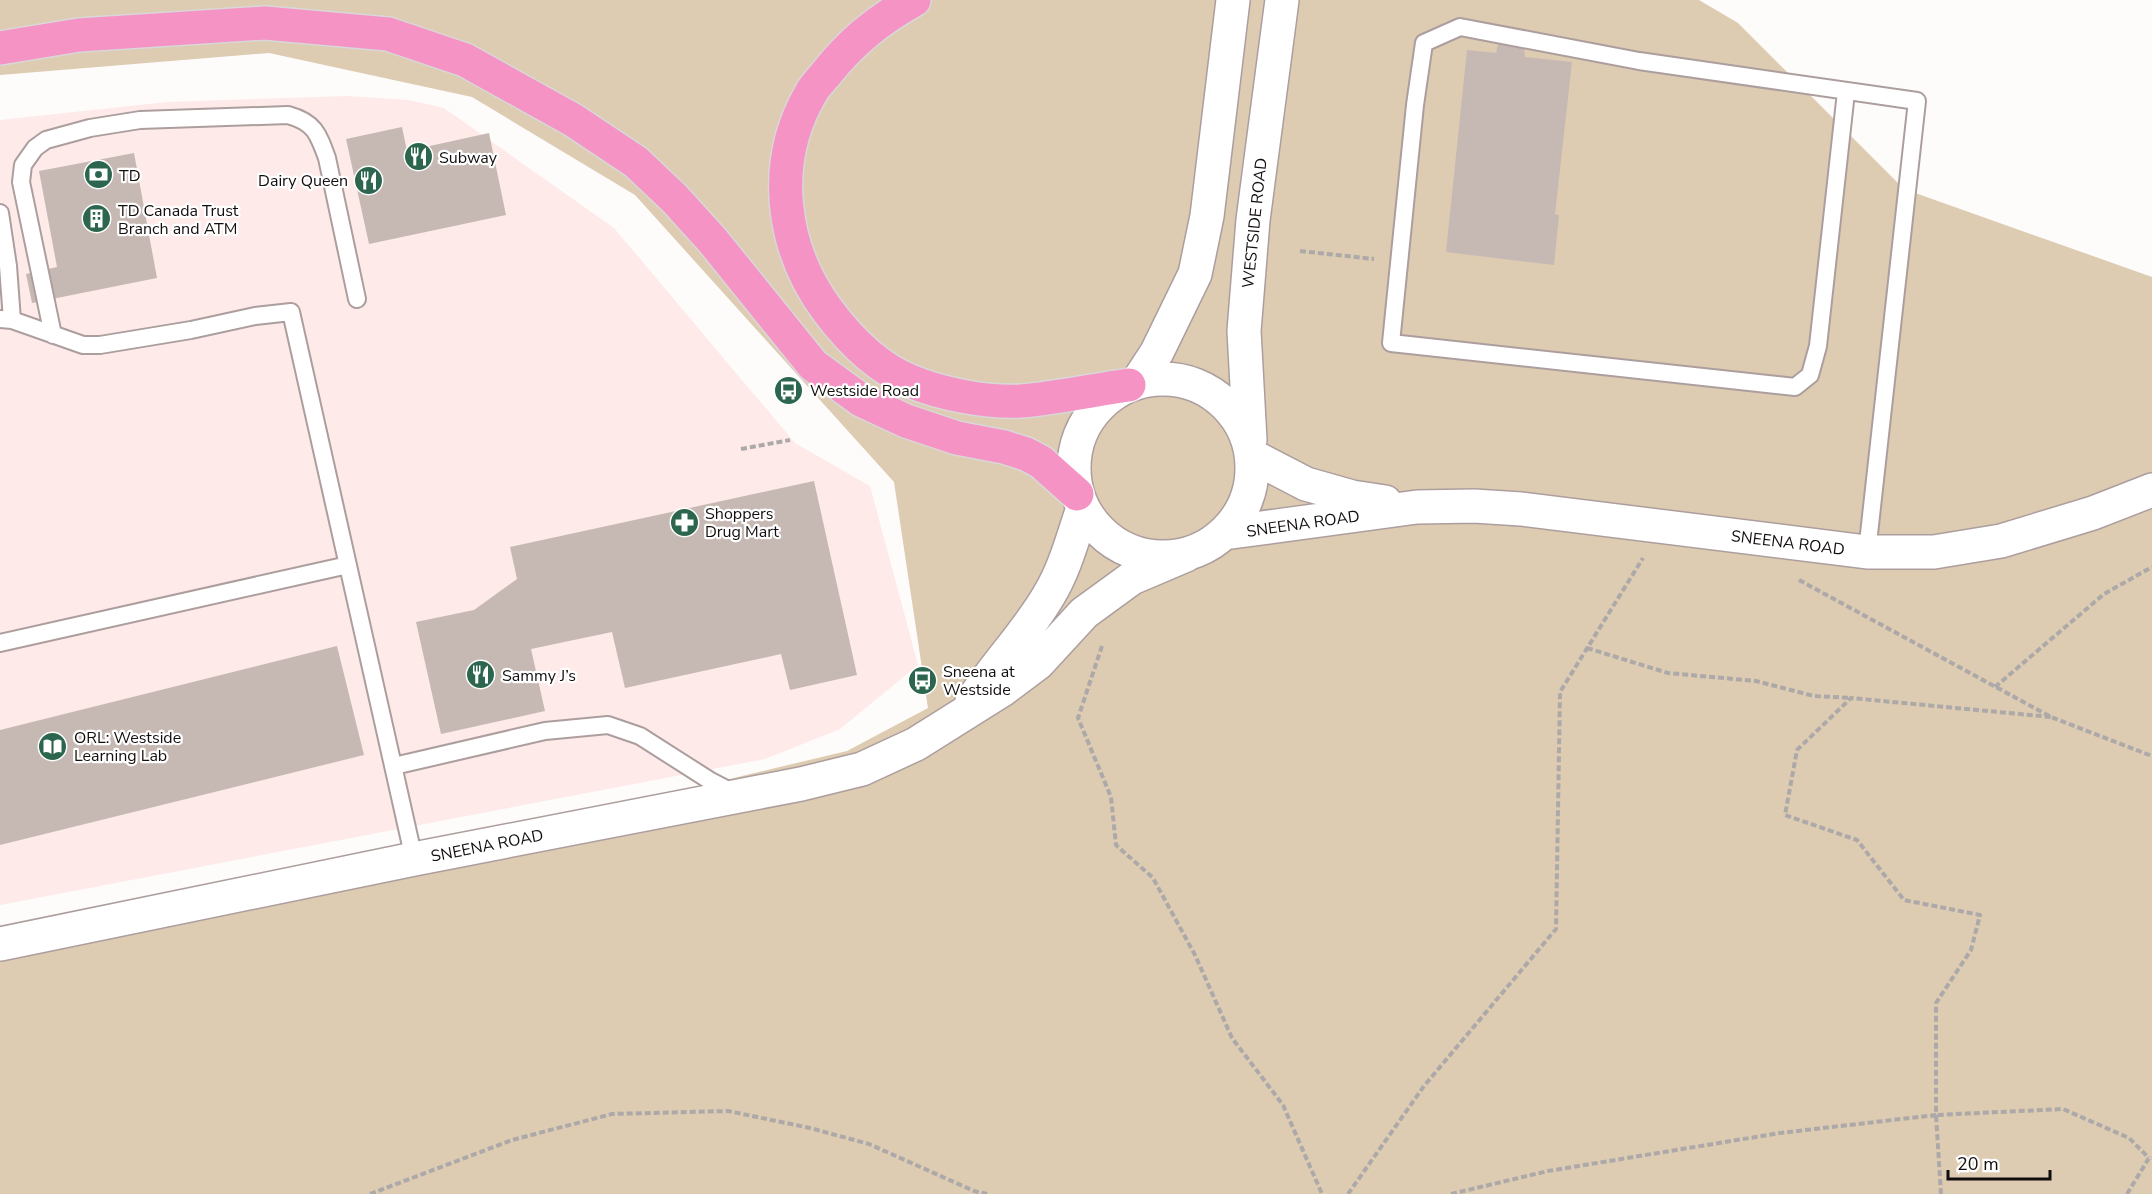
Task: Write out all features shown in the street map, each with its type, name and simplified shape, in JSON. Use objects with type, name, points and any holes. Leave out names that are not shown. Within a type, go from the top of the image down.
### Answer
[{"type":"highway","points":[[914,0],[885,17],[844,51],[811,92],[793,134],[786,171],[785,202],[798,260],[814,292],[842,329],[869,357],[909,381],[987,401],[1021,401],[1133,383]]},
{"type":"highway","points":[[0,48],[79,35],[265,23],[388,34],[465,60],[573,120],[636,162],[675,199],[713,241],[813,365],[861,400],[926,428],[957,438],[1004,447],[1026,454],[1041,462],[1080,501]]},
{"type":"street","points":[[1133,383],[1157,352],[1195,274],[1207,216],[1233,0]]},
{"type":"street","name":"WESTSIDE ROAD","points":[[1251,452],[1244,331],[1253,220],[1282,1]]},
{"type":"street","points":[[1166,378],[1195,384],[1220,398],[1239,421],[1251,452],[1252,478],[1247,498],[1238,517],[1224,533],[1206,547],[1186,555],[1155,557],[1126,550],[1101,533],[1080,501],[1073,466],[1078,438],[1091,413],[1112,393],[1133,383],[1166,378]]},
{"type":"street","name":"SNEENA ROAD","points":[[1251,452],[1306,484],[1352,497],[1417,507]]},
{"type":"street","name":"SNEENA ROAD","points":[[1224,533],[1417,507],[1474,506],[1521,509],[1867,552],[1934,552],[2001,541],[2093,513],[2152,490]]},
{"type":"street","name":"SNEENA ROAD","points":[[963,715],[988,675],[1022,636],[1050,594],[1064,564],[1080,501]]},
{"type":"street","name":"SNEENA ROAD","points":[[0,944],[414,859],[801,784],[862,768],[916,744],[1002,690],[1038,663],[1084,613],[1123,585],[1158,566],[1186,555]]},
{"type":"lane","points":[[1846,92],[1818,346],[1810,375],[1795,387],[1391,343],[1415,105],[1424,43],[1460,27],[1639,61],[1917,101],[1867,552]]},
{"type":"lane","points":[[53,335],[21,182],[23,165],[35,148],[46,140],[90,128],[140,120],[288,115],[301,118],[312,126],[327,158],[357,299]]},
{"type":"lane","points":[[0,213],[8,266],[6,319],[53,335],[83,345],[100,345],[191,330],[255,316],[291,312],[414,859]]},
{"type":"lane","points":[[0,643],[348,565]]},
{"type":"lane","points":[[393,766],[545,732],[608,725],[640,736],[709,780],[740,796]]},
{"type":"path","points":[[1300,251],[1398,262]]},
{"type":"path","points":[[741,449],[790,440]]},
{"type":"path","points":[[1348,1194],[1424,1086],[1556,929],[1560,692],[1662,527]]},
{"type":"path","points":[[1995,687],[2104,594],[2152,567]]},
{"type":"path","points":[[1789,574],[2051,717],[2152,756]]},
{"type":"path","points":[[1104,641],[1078,718],[1111,797],[1116,844],[1153,878],[1195,955],[1232,1038],[1283,1105],[1322,1194]]},
{"type":"path","points":[[1587,648],[1668,673],[1756,681],[1814,696],[2051,717]]},
{"type":"path","points":[[1851,698],[1797,750],[1785,815],[1857,840],[1904,900],[1980,915],[1971,950],[1936,1003],[1936,1115],[1941,1194]]},
{"type":"path","points":[[1451,1194],[1548,1171],[1780,1133],[1936,1115],[2063,1109],[2130,1138],[2150,1158],[2127,1194]]},
{"type":"path","points":[[370,1194],[512,1140],[612,1113],[728,1110],[869,1144],[974,1191],[987,1194]]},
{"type":"shaded area","points":[[0,0],[1699,0],[1738,23],[1904,189],[2152,277],[2152,1194],[0,1194],[0,953],[847,751],[928,708],[894,482],[635,195],[472,97],[269,53],[0,75]]},
{"type":"shaded area","points":[[347,96],[408,100],[444,108],[614,228],[795,443],[870,486],[918,665],[840,729],[765,759],[0,905],[0,120],[167,102]]},
{"type":"building","points":[[1498,44],[1524,47],[1525,57],[1572,62],[1555,214],[1559,215],[1554,265],[1446,252],[1467,50],[1496,53]]},
{"type":"building","points":[[402,127],[407,151],[489,133],[506,215],[369,244],[346,139]]},
{"type":"building","name":"TD Canada Trust Branch and ATM","points":[[134,153],[157,278],[32,303],[26,274],[57,267],[39,171]]},
{"type":"building","points":[[814,481],[857,675],[790,690],[781,654],[625,688],[612,632],[531,649],[545,711],[441,734],[416,622],[474,610],[517,579],[510,547]]},
{"type":"building","points":[[337,646],[364,755],[0,845],[0,730]]},
{"type":"place","name":"Subway","points":[[418,157]]},
{"type":"place","name":"TD","points":[[98,175]]},
{"type":"place","name":"Dairy Queen","points":[[369,180]]},
{"type":"place","name":"TD Canada Trust Branch and ATM","points":[[97,219]]},
{"type":"place","name":"Westside Road","points":[[789,390]]},
{"type":"place","name":"Shoppers Drug Mart","points":[[684,522]]},
{"type":"place","name":"Sammy J’s","points":[[481,675]]},
{"type":"place","name":"Sneena at Westside","points":[[922,680]]},
{"type":"place","name":"ORL: Westside Learning Lab","points":[[53,746]]}]
